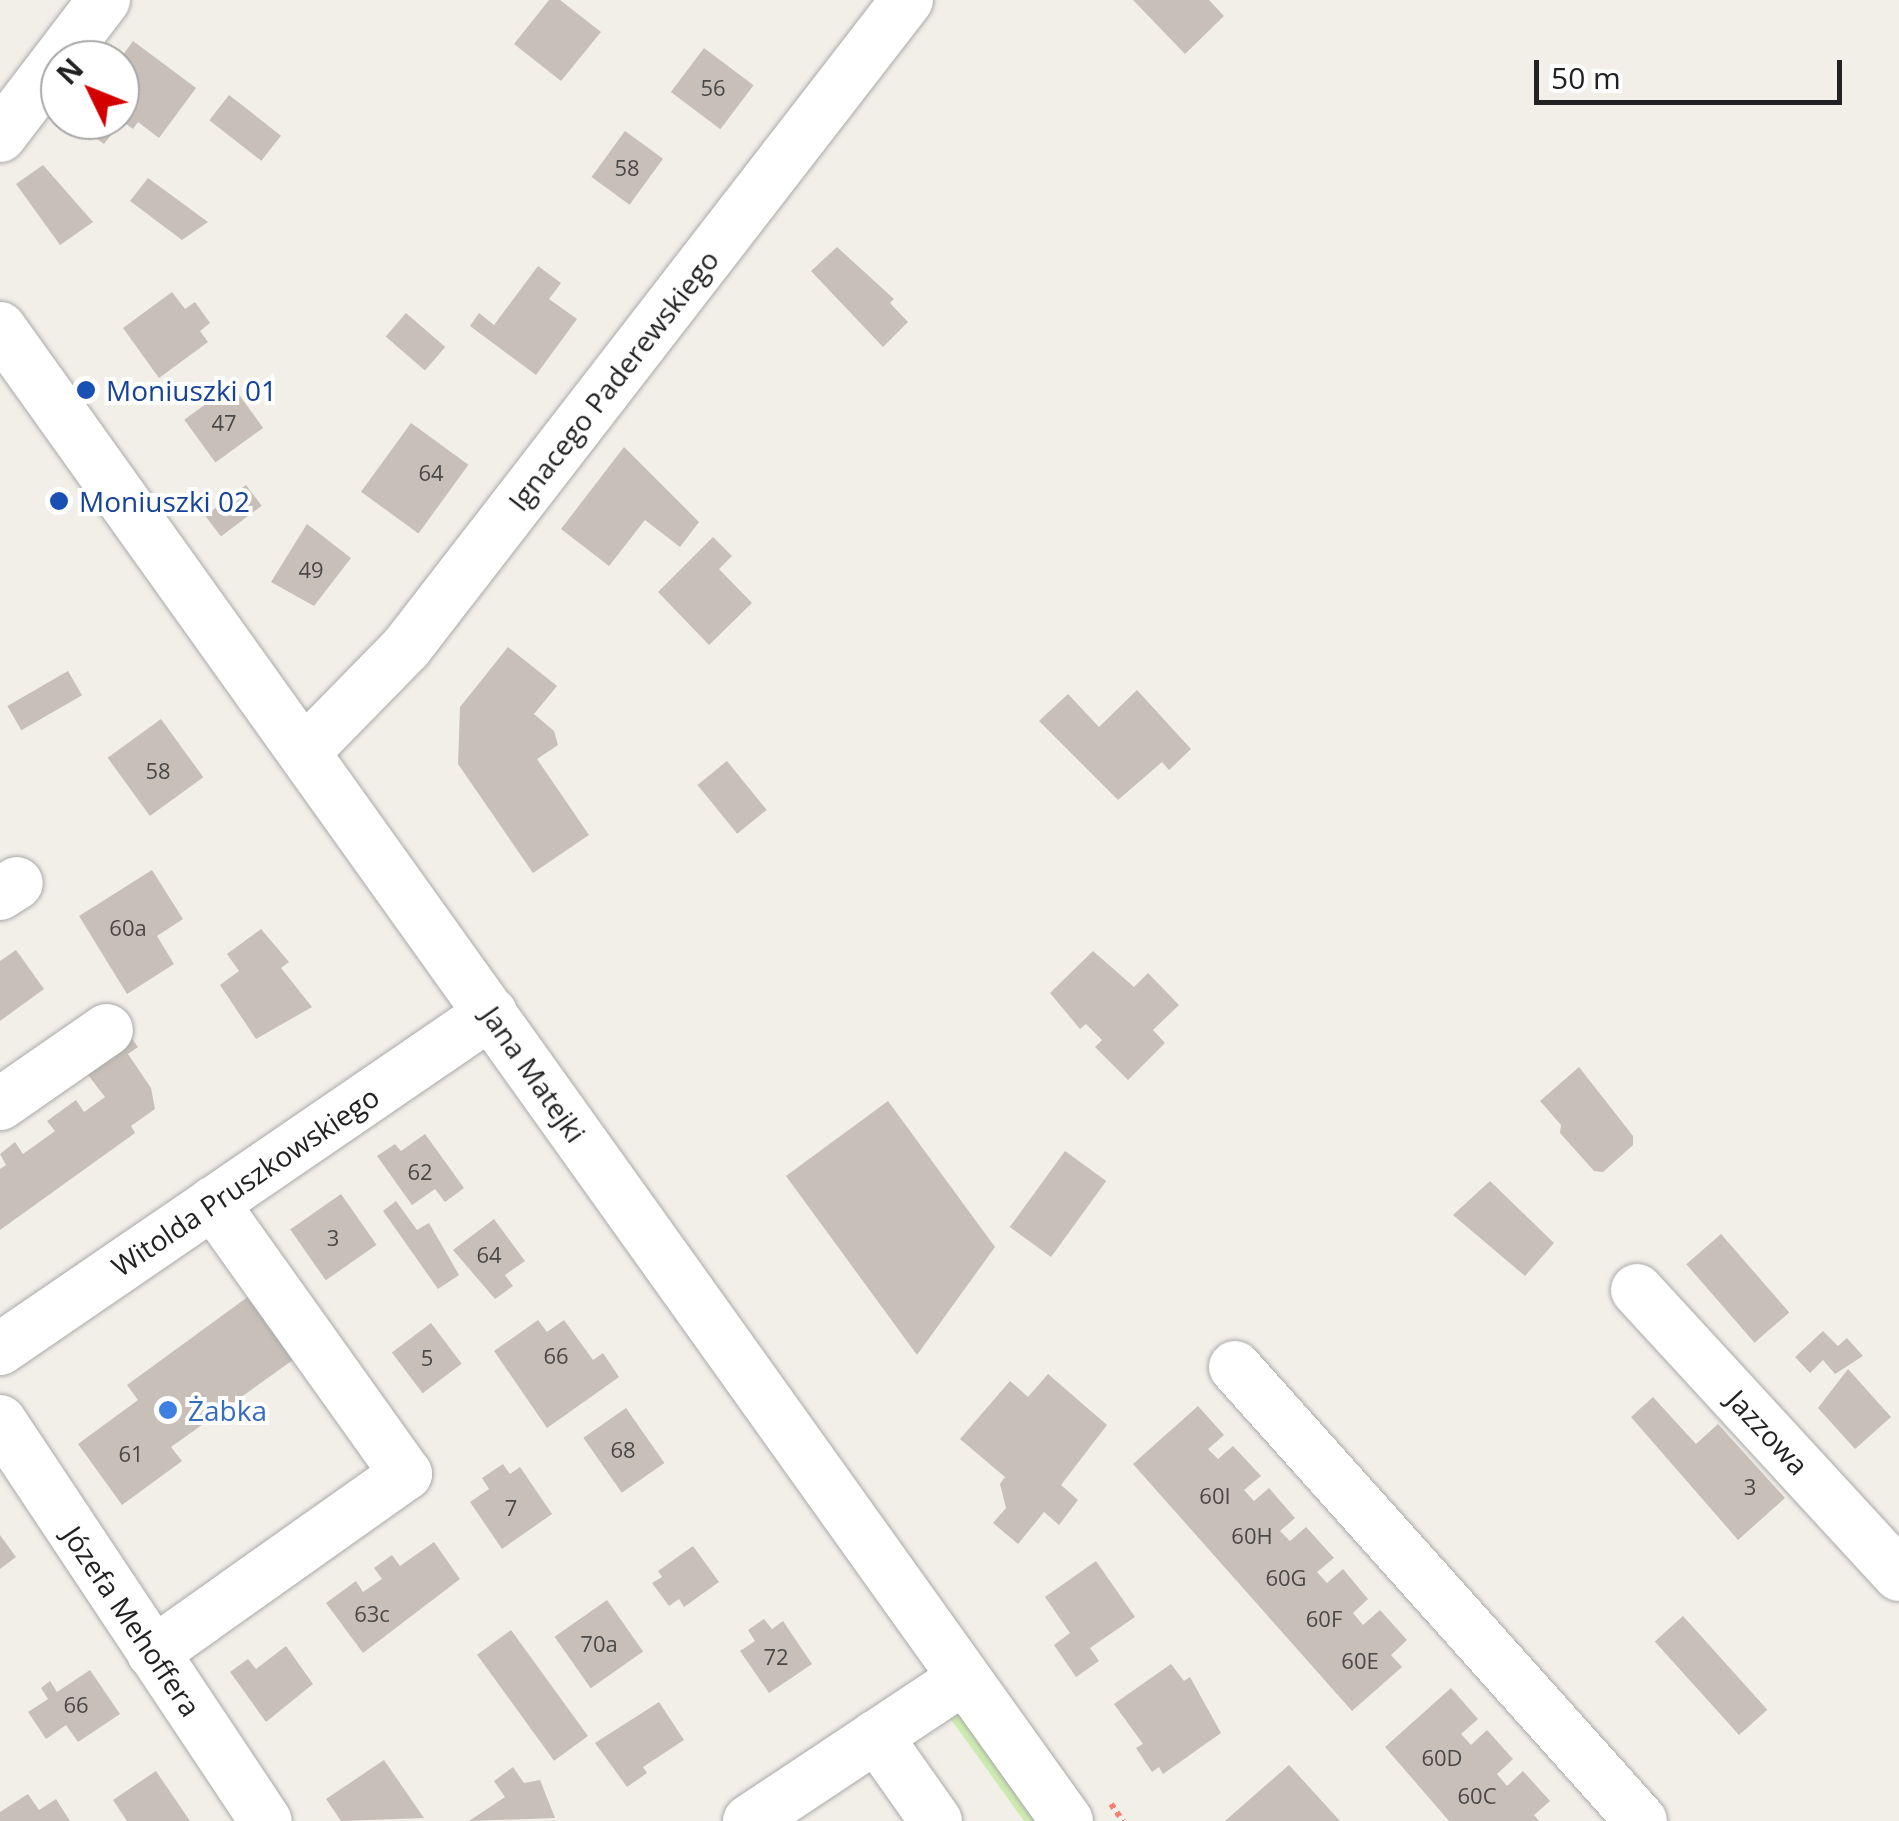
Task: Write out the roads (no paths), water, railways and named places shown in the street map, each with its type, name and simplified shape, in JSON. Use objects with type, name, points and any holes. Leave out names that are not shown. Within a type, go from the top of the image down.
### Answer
[{"type":"street","points":[[0,136],[104,0]]},
{"type":"street","name":"Ignacego Paderewskiego","points":[[307,749],[406,648],[907,0]]},
{"type":"street","name":"Jana Matejki","points":[[0,328],[307,749],[1067,1821]]},
{"type":"street","name":"Witolda Pruszkowskiego","points":[[0,1349],[491,1013]]},
{"type":"street","points":[[0,1104],[107,1030]]},
{"type":"street","points":[[153,1653],[406,1474],[213,1203]]},
{"type":"street","name":"Jazzowa","points":[[1638,1290],[1899,1575]]},
{"type":"street","points":[[1236,1367],[1641,1821]]},
{"type":"street","name":"Józefa Mehoffera","points":[[0,1421],[266,1821]]},
{"type":"street","points":[[749,1821],[963,1679]]},
{"type":"street","points":[[876,1736],[936,1821]]},
{"type":"place","name":"Moniuszki 01","points":[[86,390]]},
{"type":"place","name":"Moniuszki 02","points":[[59,501]]},
{"type":"place","name":"Żabka","points":[[168,1410]]}]
